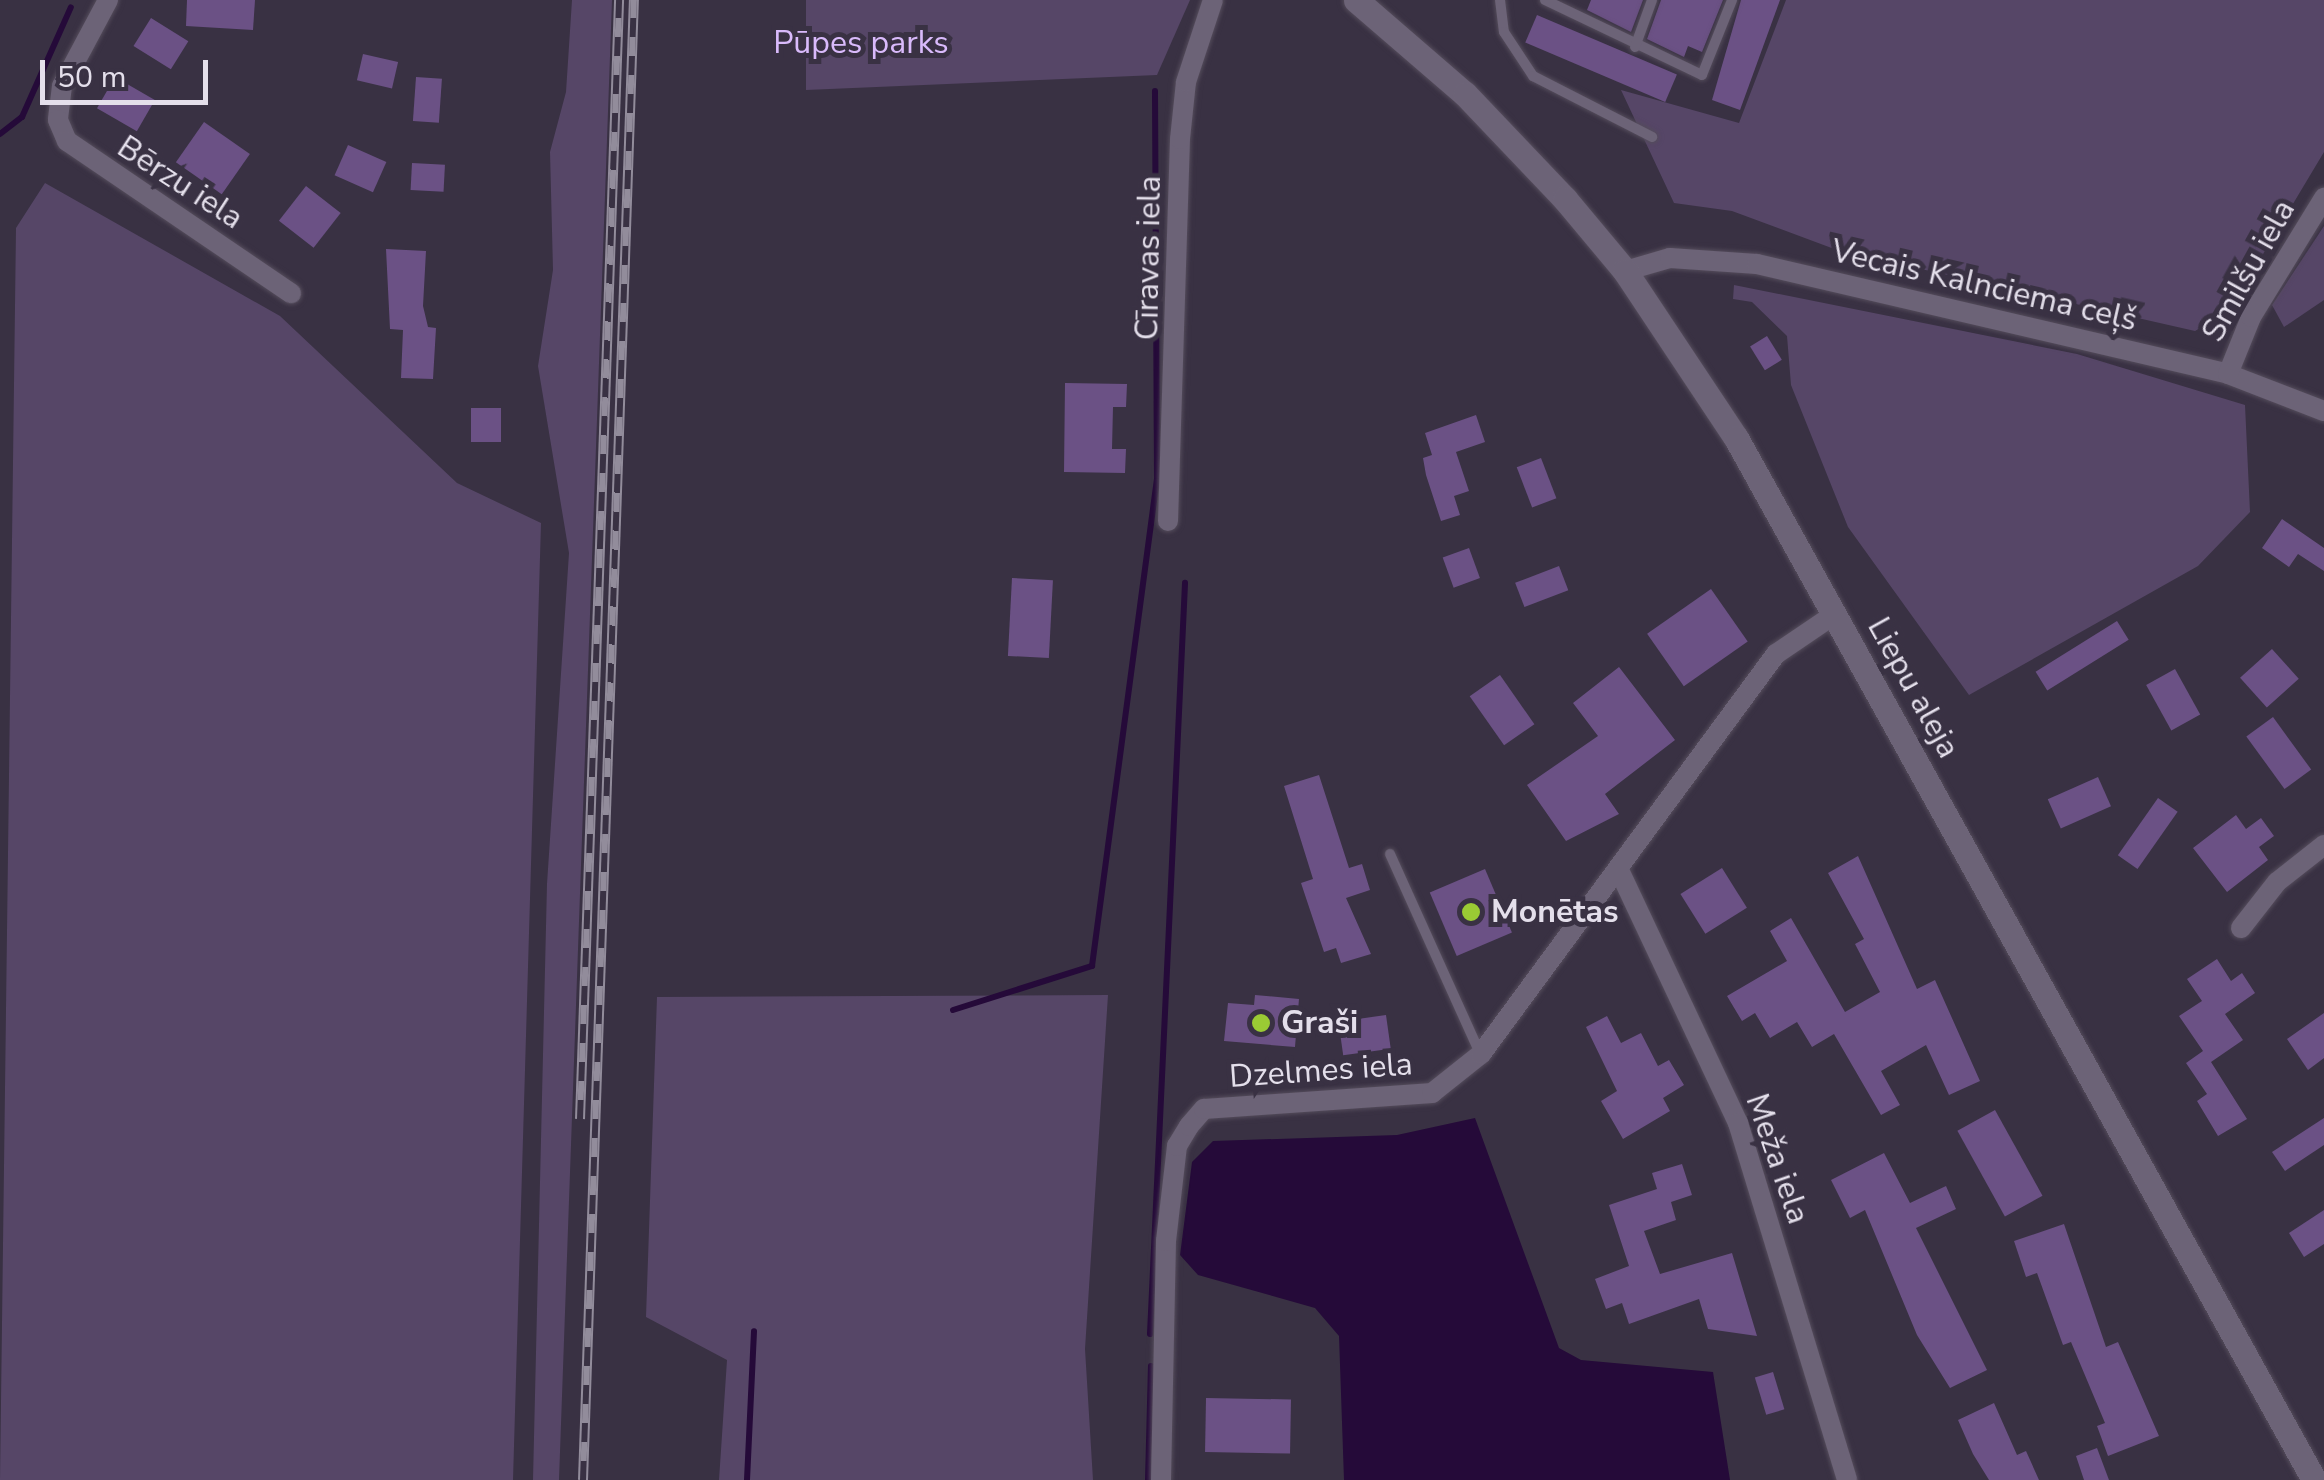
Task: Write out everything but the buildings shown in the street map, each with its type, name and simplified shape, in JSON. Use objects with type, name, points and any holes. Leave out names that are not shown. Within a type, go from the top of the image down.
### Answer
[{"type":"street","name":"Bērzu iela","points":[[108,0],[62,86],[58,120],[67,141],[291,293]]},
{"type":"street","name":"Cīravas iela","points":[[1168,522],[1180,139],[1186,82],[1213,0]]},
{"type":"street","name":"Liepu aleja","points":[[1356,0],[1516,144],[1625,272],[1736,438],[2314,1480]]},
{"type":"street","name":"Smilšu iela","points":[[2228,374],[2250,317],[2324,198]]},
{"type":"street","name":"Vecais Kalnciema ceļš","points":[[1625,272],[1670,258],[1757,264],[2228,374],[2324,411]]},
{"type":"street","name":"Dzelmes iela","points":[[1160,1480],[1166,1241],[1177,1146],[1189,1126],[1204,1109],[1432,1093],[1481,1054],[1776,654],[1835,614]]},
{"type":"street","points":[[2241,928],[2276,882],[2324,845]]},
{"type":"street","name":"Meža iela","points":[[1618,870],[1738,1123],[1847,1480]]},
{"type":"lane","points":[[1500,0],[1504,32],[1533,76],[1652,137]]},
{"type":"lane","points":[[1545,0],[1702,75],[1732,0]]},
{"type":"lane","points":[[1570,13],[1574,0]]},
{"type":"lane","points":[[1635,46],[1652,0]]},
{"type":"lane","points":[[1390,854],[1481,1054]]},
{"type":"green space","points":[[572,0],[612,0],[559,1480],[533,1480],[547,884],[569,553],[538,366],[553,270],[550,152],[566,92]]},
{"type":"green space","name":"Pūpes parks","points":[[806,0],[1190,0],[1157,75],[806,90]]},
{"type":"green space","points":[[1786,0],[2324,0],[2324,152],[2229,311],[2195,331],[1837,250],[1732,211],[1674,203],[1621,90],[1739,123]]},
{"type":"green space","points":[[45,183],[280,316],[457,483],[541,523],[513,1480],[0,1480],[16,228]]},
{"type":"green space","points":[[2324,226],[2324,300],[2284,327],[2272,305]]},
{"type":"green space","points":[[1734,285],[2077,354],[2245,405],[2250,512],[2198,566],[1969,695],[1848,527],[1791,385],[1787,336],[1752,302],[1733,299]]},
{"type":"green space","points":[[1108,995],[1085,1349],[1093,1480],[719,1480],[727,1360],[646,1317],[657,997]]},
{"type":"shaded area","points":[[1475,1118],[1559,1348],[1581,1360],[1713,1372],[1730,1480],[1344,1480],[1339,1336],[1315,1308],[1198,1275],[1180,1255],[1192,1162],[1213,1141],[1397,1135]]},
{"type":"waterway","points":[[0,134],[22,117],[71,7]]},
{"type":"waterway","points":[[953,1010],[1092,966],[1157,476],[1155,91]]},
{"type":"waterway","points":[[1150,1334],[1185,583]]},
{"type":"waterway","points":[[747,1480],[754,1331]]},
{"type":"waterway","points":[[1148,1480],[1151,1366]]},
{"type":"railway","points":[[580,1119],[619,0]]},
{"type":"railway","points":[[583,1480],[634,0]]},
{"type":"place","name":"Monētas","points":[[1471,912]]},
{"type":"place","name":"Graši","points":[[1261,1023]]}]
